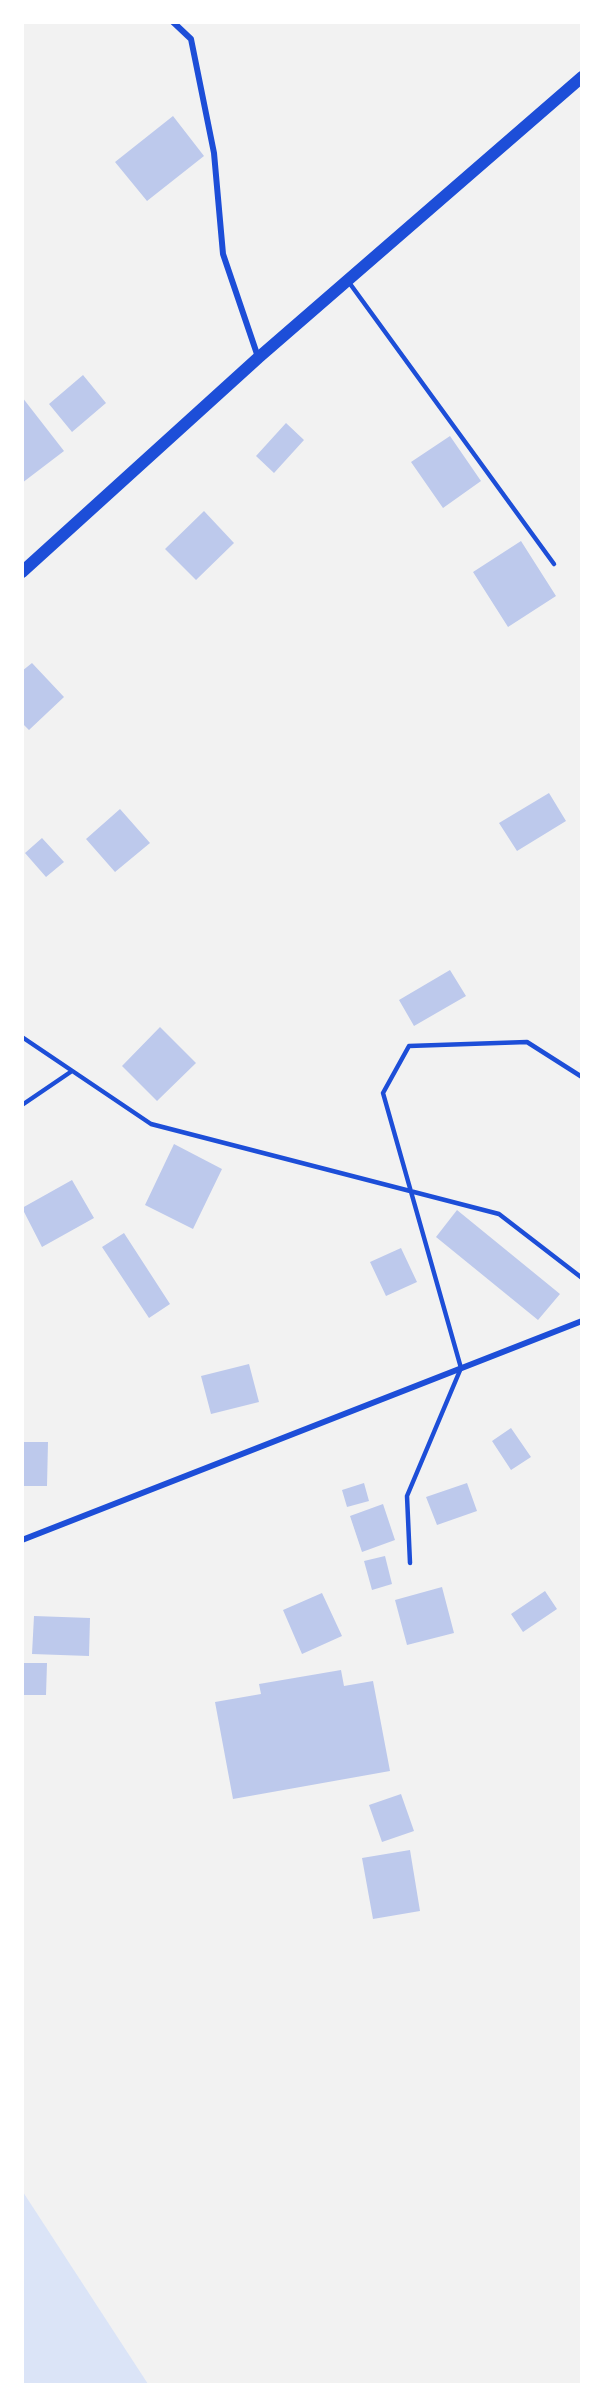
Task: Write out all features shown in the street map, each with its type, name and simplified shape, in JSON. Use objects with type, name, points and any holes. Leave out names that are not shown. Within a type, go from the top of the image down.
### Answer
[{"type":"main road","points":[[22,572],[258,358],[582,78]]},
{"type":"street","points":[[173,22],[190,39],[214,153],[223,254],[258,358]]},
{"type":"street","points":[[22,1540],[582,1321]]},
{"type":"lane","points":[[348,281],[554,564]]},
{"type":"lane","points":[[22,1037],[151,1124],[499,1214],[582,1278]]},
{"type":"lane","points":[[410,1563],[407,1496],[461,1368],[382,1093],[409,1046],[527,1042],[582,1077]]},
{"type":"lane","points":[[22,1105],[72,1071]]},
{"type":"shaded area","points":[[23,2192],[148,2384],[23,2384]]},
{"type":"building","points":[[173,116],[204,156],[147,201],[115,162]]},
{"type":"building","points":[[83,375],[106,403],[72,432],[49,404]]},
{"type":"building","points":[[22,397],[64,451],[22,483]]},
{"type":"building","points":[[286,423],[304,440],[274,473],[256,456]]},
{"type":"building","points":[[450,436],[481,481],[443,508],[411,462]]},
{"type":"building","points":[[204,511],[234,543],[196,580],[165,549]]},
{"type":"building","points":[[521,541],[556,596],[508,627],[473,572]]},
{"type":"building","points":[[32,663],[64,697],[29,730],[22,723],[22,671]]},
{"type":"building","points":[[549,793],[566,821],[517,851],[499,823]]},
{"type":"building","points":[[120,809],[150,843],[115,872],[86,839]]},
{"type":"building","points":[[42,838],[64,862],[46,877],[25,853]]},
{"type":"building","points":[[450,970],[466,996],[414,1026],[399,1000]]},
{"type":"building","points":[[160,1027],[196,1063],[157,1101],[122,1066]]},
{"type":"building","points":[[174,1144],[222,1169],[193,1229],[145,1205]]},
{"type":"building","points":[[72,1180],[94,1218],[42,1247],[22,1208]]},
{"type":"building","points":[[457,1210],[560,1294],[538,1320],[436,1237]]},
{"type":"building","points":[[124,1233],[170,1304],[149,1318],[102,1247]]},
{"type":"building","points":[[401,1248],[417,1282],[386,1296],[370,1262]]},
{"type":"building","points":[[249,1364],[259,1402],[211,1414],[201,1376]]},
{"type":"building","points":[[511,1428],[531,1457],[511,1470],[492,1441]]},
{"type":"building","points":[[22,1442],[48,1442],[47,1486],[22,1486]]},
{"type":"building","points":[[364,1483],[369,1501],[347,1507],[342,1490]]},
{"type":"building","points":[[467,1483],[477,1511],[437,1525],[426,1497]]},
{"type":"building","points":[[383,1504],[395,1540],[362,1552],[350,1516]]},
{"type":"building","points":[[385,1556],[392,1584],[372,1590],[364,1561]]},
{"type":"building","points":[[442,1587],[454,1633],[407,1645],[395,1600]]},
{"type":"building","points":[[545,1591],[557,1609],[523,1632],[511,1614]]},
{"type":"building","points":[[322,1593],[342,1636],[302,1654],[283,1610]]},
{"type":"building","points":[[34,1616],[90,1618],[89,1656],[32,1654]]},
{"type":"building","points":[[22,1663],[47,1663],[46,1695],[22,1695]]},
{"type":"building","points":[[341,1670],[344,1686],[373,1681],[390,1771],[233,1799],[215,1702],[261,1694],[259,1684]]},
{"type":"building","points":[[401,1794],[414,1831],[382,1842],[369,1805]]},
{"type":"building","points":[[410,1850],[420,1911],[373,1919],[362,1858]]}]
